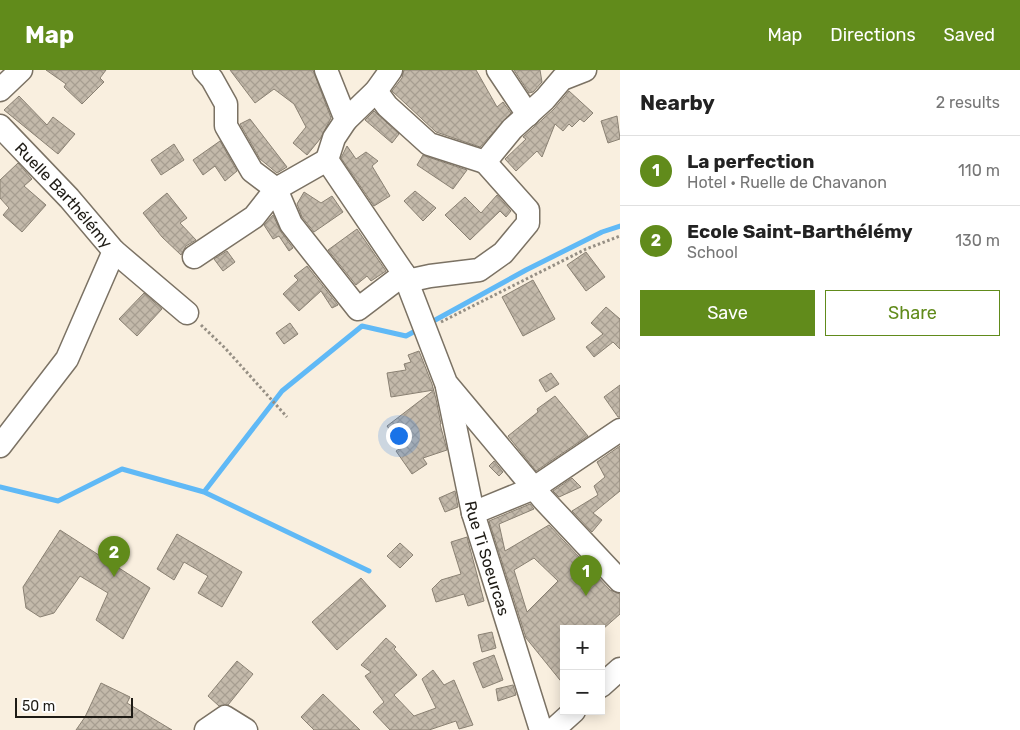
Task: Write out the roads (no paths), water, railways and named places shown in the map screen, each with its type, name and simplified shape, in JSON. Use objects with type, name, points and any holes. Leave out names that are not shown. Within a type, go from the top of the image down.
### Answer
[{"type":"street","points":[[0,90],[21,70]]},
{"type":"street","points":[[204,70],[212,78],[226,104],[226,126],[252,171],[276,189],[292,224],[358,309],[404,274],[430,276],[479,270],[503,253],[528,222],[528,210],[485,162],[429,144],[387,106],[376,91]]},
{"type":"street","points":[[326,70],[346,120]]},
{"type":"street","points":[[194,257],[254,217],[276,189],[327,160],[334,138],[346,120],[376,91],[391,70]]},
{"type":"street","points":[[498,70],[528,115]]},
{"type":"street","points":[[485,162],[512,129],[528,115],[560,75],[585,70]]},
{"type":"street","name":"Ruelle Barthélémy","points":[[0,126],[69,198],[114,251],[67,359],[0,446]]},
{"type":"street","points":[[327,160],[404,274],[427,321],[432,349],[446,383],[534,488],[620,581]]},
{"type":"street","points":[[114,251],[187,313]]},
{"type":"street","name":"Rue Ti Soeurcas","points":[[446,383],[473,513],[541,730]]},
{"type":"street","points":[[473,513],[534,488],[620,430]]},
{"type":"street","points":[[605,682],[620,669]]},
{"type":"street","points":[[553,730],[570,715]]},
{"type":"street","points":[[206,730],[225,717],[246,730]]},
{"type":"waterway","points":[[428,324],[526,270],[602,232],[620,226]]},
{"type":"waterway","points":[[204,492],[282,391],[362,326],[406,336],[419,329]]},
{"type":"waterway","points":[[0,487],[58,501],[122,469],[204,492],[369,571]]},
{"type":"place","name":"Ecole Saint-Barthélémy","points":[[114,577]]},
{"type":"place","name":"La perfection","points":[[586,596]]}]
